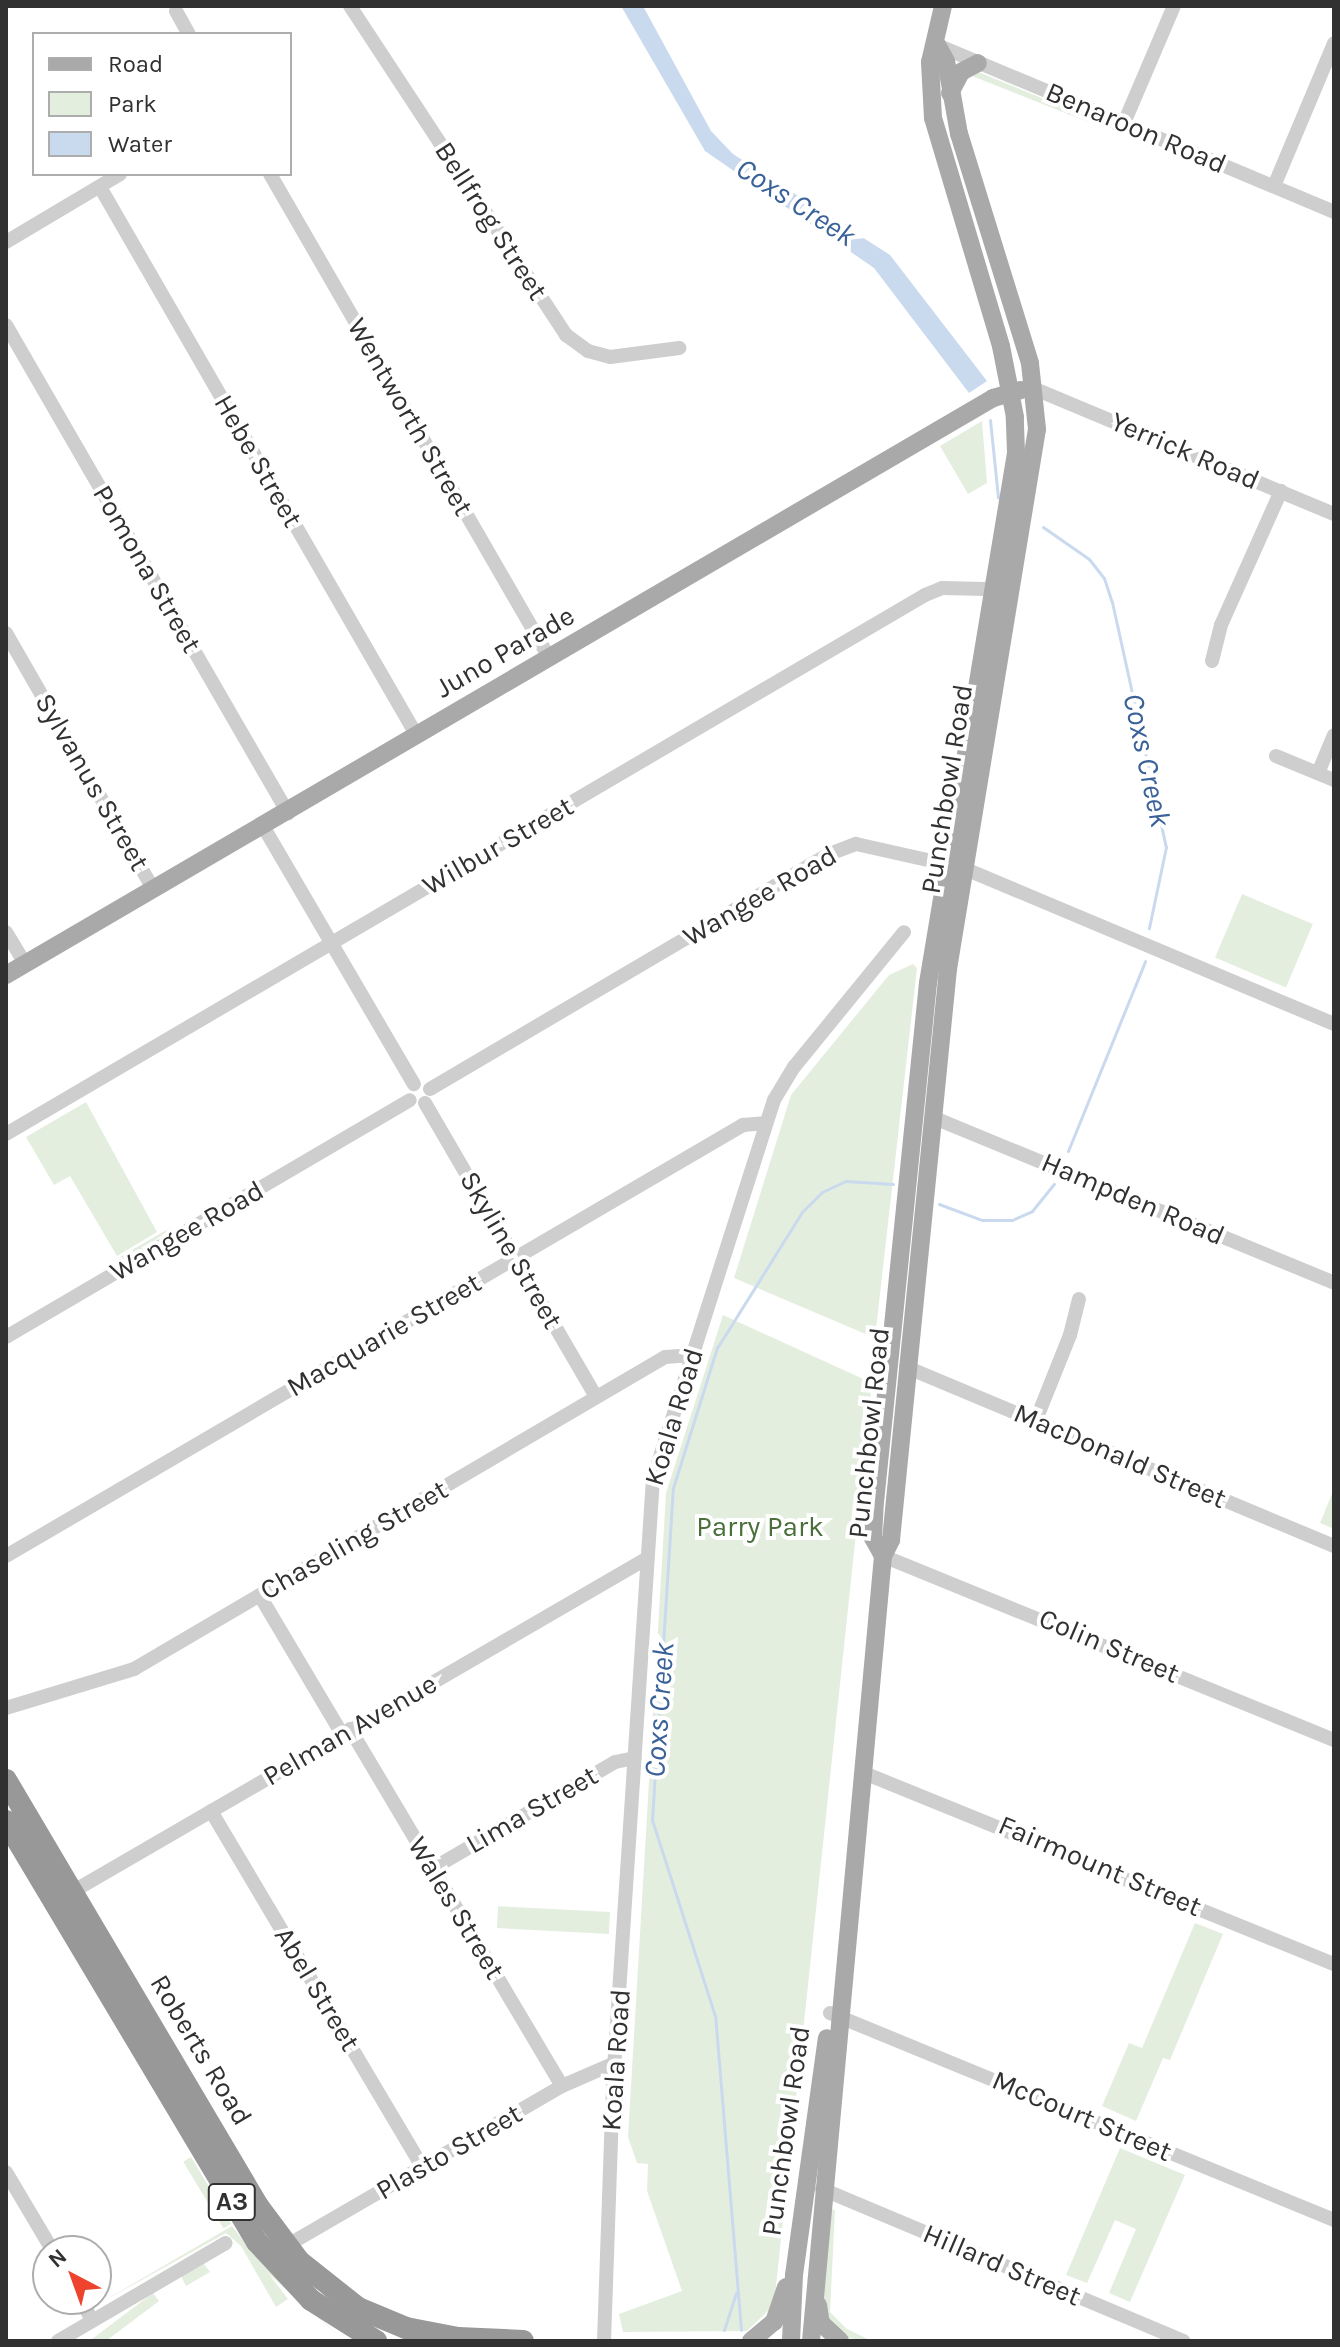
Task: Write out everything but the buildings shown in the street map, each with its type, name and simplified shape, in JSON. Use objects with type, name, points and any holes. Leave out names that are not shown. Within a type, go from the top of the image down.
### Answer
[{"type":"highway","name":"Roberts Road","points":[[6,1780],[64,1897],[257,2242],[291,2284],[345,2332],[377,2333]]},
{"type":"highway","name":"Roberts Road","points":[[6,1821],[64,1897],[286,2246],[377,2333]]},
{"type":"highway","name":"A3","points":[[377,2333],[523,2341]]},
{"type":"main road","name":"Punchbowl Road","points":[[791,2341],[794,2275],[848,1930],[883,1556],[891,1540],[954,865],[1016,453],[1011,391],[935,129],[929,74],[943,6]]},
{"type":"main road","name":"Punchbowl Road","points":[[883,1556],[873,1538],[875,1502],[928,983],[1036,442],[1035,389],[950,93],[946,61],[937,45]]},
{"type":"main road","points":[[950,93],[961,72],[978,63]]},
{"type":"main road","name":"Juno Parade","points":[[6,975],[1011,391],[1035,389]]},
{"type":"main road","name":"Punchbowl Road","points":[[811,2341],[836,2014]]},
{"type":"main road","points":[[751,2341],[774,2322],[794,2275]]},
{"type":"main road","points":[[814,2277],[821,2323],[840,2341]]},
{"type":"street","name":"Bellfrog Street","points":[[350,6],[566,335],[588,351],[610,357],[679,348]]},
{"type":"street","points":[[1124,123],[1174,6]]},
{"type":"street","points":[[176,11],[188,32]]},
{"type":"street","points":[[1274,186],[1334,43]]},
{"type":"street","name":"Benaroon Road","points":[[937,45],[1334,212]]},
{"type":"street","points":[[6,242],[117,176]]},
{"type":"street","name":"Wentworth Street","points":[[271,176],[550,659]]},
{"type":"street","name":"Hebe Street","points":[[100,187],[417,736]]},
{"type":"street","name":"Pomona Street","points":[[6,325],[288,813]]},
{"type":"street","name":"Yerrick Road","points":[[1035,389],[1334,514]]},
{"type":"street","points":[[1212,661],[1221,625],[1281,491]]},
{"type":"street","name":"Wilbur Street","points":[[6,1134],[925,595],[965,587],[986,589],[997,584]]},
{"type":"street","name":"Sylvanus Street","points":[[6,633],[153,889]]},
{"type":"street","points":[[1318,773],[1334,735]]},
{"type":"street","points":[[1276,756],[1334,780]]},
{"type":"street","points":[[263,826],[422,1098]]},
{"type":"street","name":"Wangee Road","points":[[6,1337],[422,1098],[840,849],[866,845],[954,865],[1334,1024]]},
{"type":"street","points":[[6,932],[25,964]]},
{"type":"street","name":"Koala Road","points":[[604,2341],[615,2063],[653,1479],[765,1123],[794,1067],[904,932]]},
{"type":"street","name":"Skyline Street","points":[[422,1098],[596,1397]]},
{"type":"street","name":"Hampden Road","points":[[932,1117],[1334,1283]]},
{"type":"street","name":"Macquarie Street","points":[[6,1556],[743,1125],[765,1123]]},
{"type":"street","points":[[1036,1420],[1070,1335],[1079,1299]]},
{"type":"street","name":"Chaseling Street","points":[[6,1708],[128,1672],[665,1357],[692,1355]]},
{"type":"street","name":"MacDonald Street","points":[[906,1367],[1334,1546]]},
{"type":"street","name":"Colin Street","points":[[883,1556],[1334,1740]]},
{"type":"street","name":"Pelman Avenue","points":[[64,1897],[646,1559]]},
{"type":"street","name":"Wales Street","points":[[260,1596],[432,1869],[562,2086]]},
{"type":"street","name":"Lima Street","points":[[432,1869],[615,1762],[635,1758]]},
{"type":"street","name":"Fairmount Street","points":[[864,1773],[1334,1964]]},
{"type":"street","name":"Abel Street","points":[[211,1811],[423,2168]]},
{"type":"street","name":"McCourt Street","points":[[836,2014],[1334,2220]]},
{"type":"street","name":"Plasto Street","points":[[286,2246],[562,2086],[615,2063]]},
{"type":"street","points":[[6,2172],[43,2235]]},
{"type":"street","name":"Hillard Street","points":[[822,2189],[1183,2341]]},
{"type":"street","points":[[58,2341],[226,2243]]},
{"type":"street","points":[[89,2315],[92,2320]]},
{"type":"green space","points":[[976,71],[1090,118],[1088,122],[967,74]]},
{"type":"green space","points":[[982,421],[987,483],[968,494],[940,446]]},
{"type":"green space","points":[[1242,894],[1313,924],[1286,988],[1215,958]]},
{"type":"green space","points":[[913,964],[917,968],[875,1338],[734,1278],[791,1095],[889,975]]},
{"type":"green space","points":[[86,1102],[157,1232],[117,1256],[70,1176],[54,1185],[26,1137]]},
{"type":"green space","points":[[175,1225],[132,1258],[113,1261]]},
{"type":"green space","name":"Parry Park","points":[[723,1315],[872,1383],[774,2305],[747,2331],[623,2332],[619,2314],[682,2291],[647,2191],[648,2164],[637,2163],[628,2137],[666,1493]]},
{"type":"green space","points":[[1334,1489],[1334,1529],[1320,1523]]},
{"type":"green space","points":[[498,1906],[610,1912],[609,1934],[497,1928]]},
{"type":"green space","points":[[1195,1923],[1223,1934],[1170,2060],[1163,2058],[1136,2121],[1102,2106],[1129,2043],[1142,2048]]},
{"type":"green space","points":[[1120,2148],[1185,2175],[1130,2302],[1109,2293],[1136,2229],[1115,2220],[1087,2283],[1066,2275]]},
{"type":"green space","points":[[193,2156],[264,2266],[340,2337],[262,2268]]},
{"type":"green space","points":[[191,2157],[231,2224],[223,2228],[183,2162]]},
{"type":"green space","points":[[830,2209],[835,2210],[830,2312],[847,2329],[872,2341],[840,2337],[822,2308]]},
{"type":"green space","points":[[232,2226],[288,2299],[276,2307],[241,2246],[226,2233],[112,2296]]},
{"type":"green space","points":[[204,2264],[210,2272],[186,2286],[181,2276]]},
{"type":"green space","points":[[153,2293],[159,2301],[106,2341],[91,2340]]},
{"type":"water","points":[[621,6],[643,6],[711,131],[733,154],[890,255],[987,381],[969,393],[874,268],[705,151]]},
{"type":"waterway","name":"Coxs Creek","points":[[990,420],[998,498]]},
{"type":"waterway","name":"Coxs Creek","points":[[1043,527],[1089,559],[1104,578],[1112,602],[1166,847],[1149,928]]},
{"type":"waterway","name":"Coxs Creek","points":[[1068,1151],[1145,961]]},
{"type":"waterway","name":"Coxs Creek","points":[[741,2330],[715,2016],[652,1820],[673,1488],[717,1348],[802,1212],[822,1192],[846,1181],[893,1184]]},
{"type":"waterway","name":"Coxs Creek","points":[[939,1204],[982,1220],[1012,1220],[1032,1211],[1054,1184]]},
{"type":"waterway","points":[[724,2330],[736,2293]]}]
